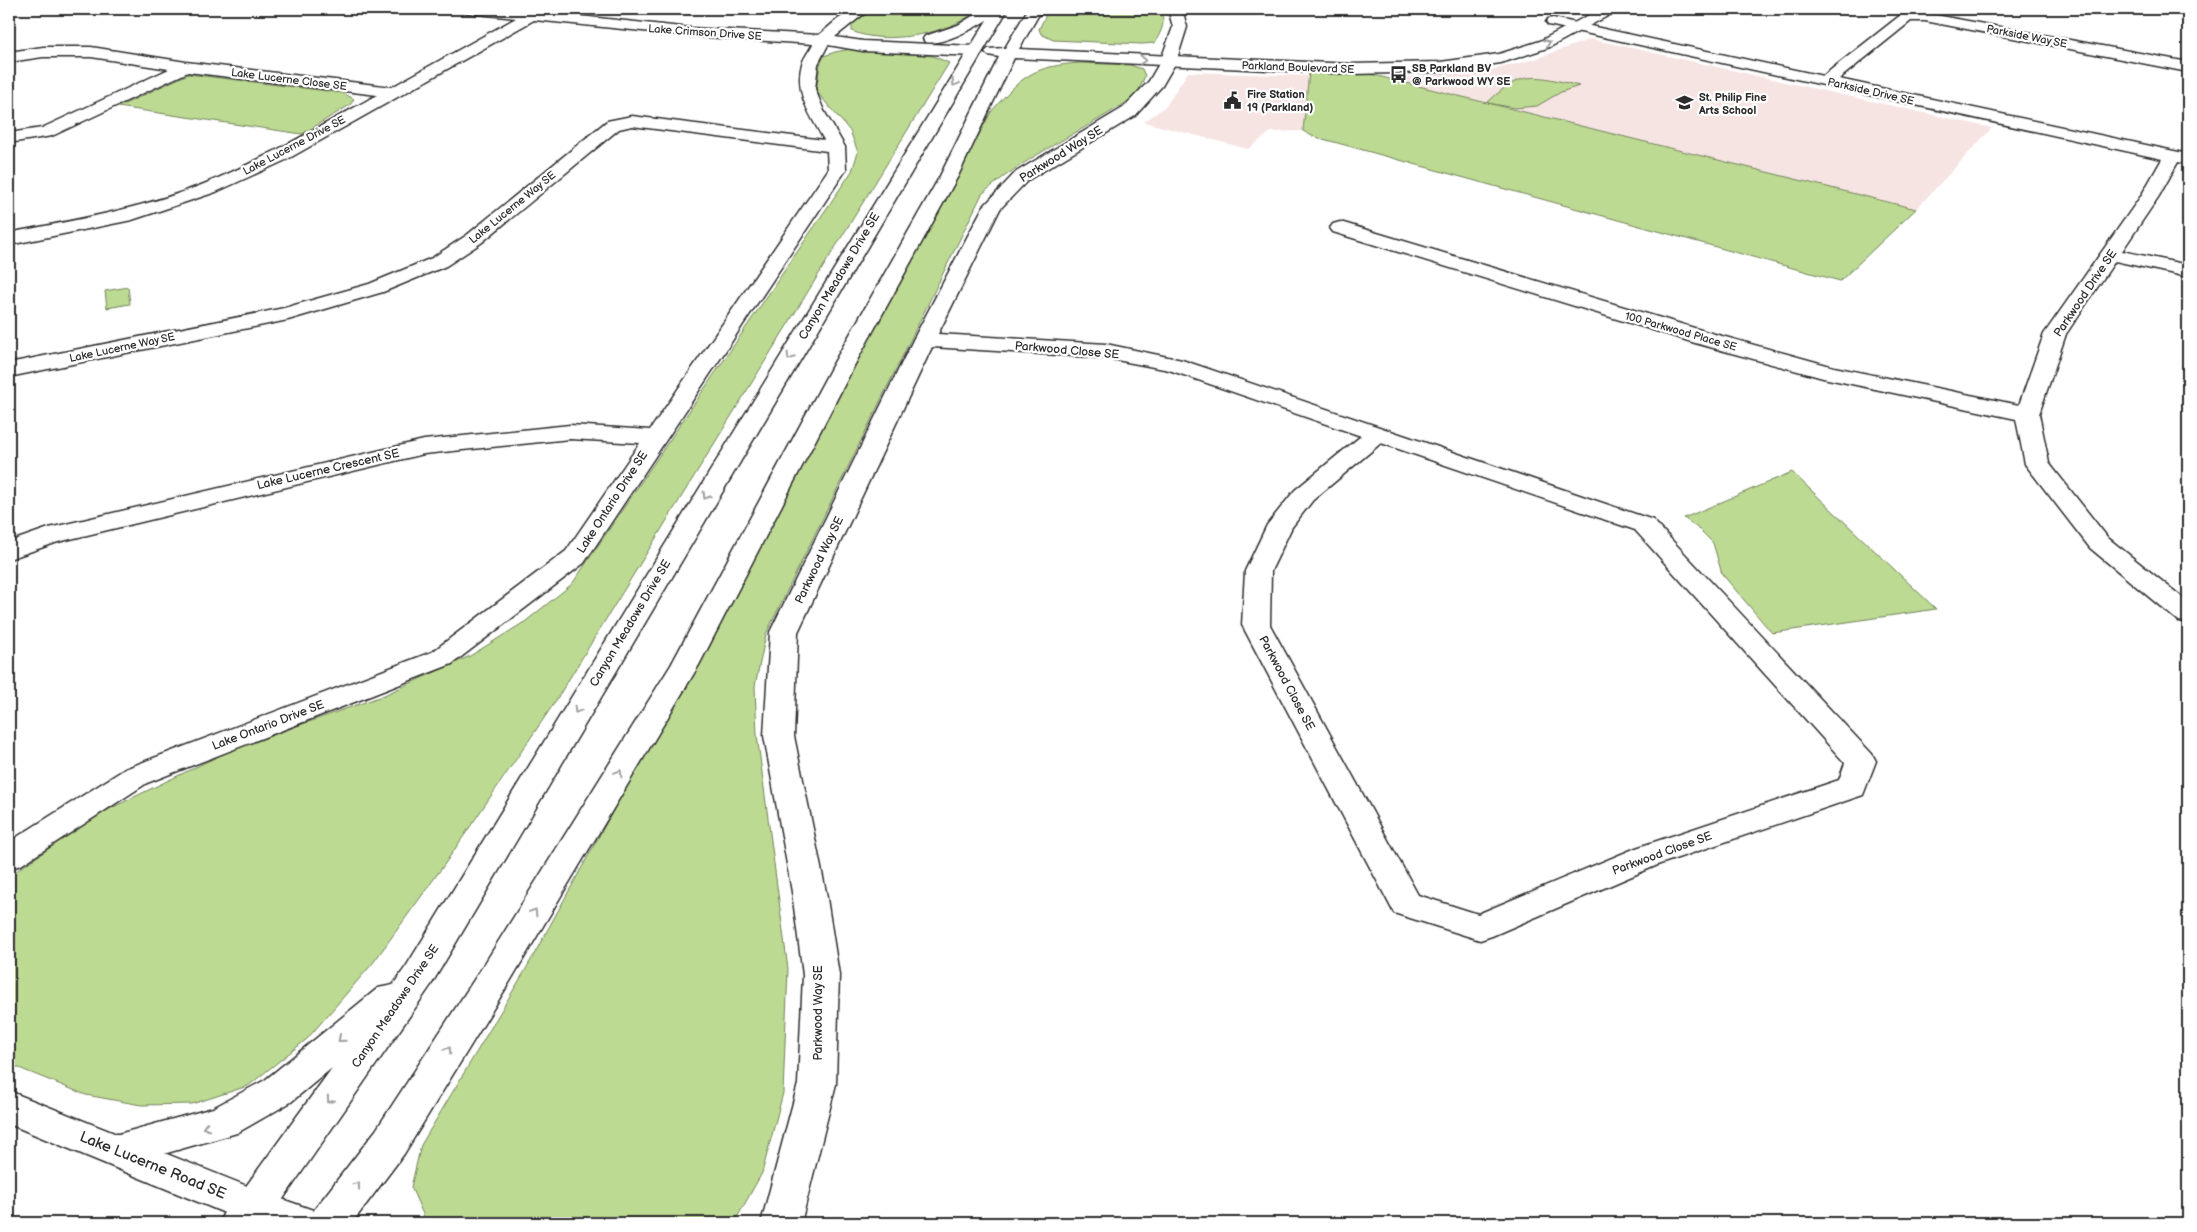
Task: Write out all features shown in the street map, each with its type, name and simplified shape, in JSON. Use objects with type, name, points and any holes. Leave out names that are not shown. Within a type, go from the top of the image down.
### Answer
[{"type":"street","name":"Lake Crimson Drive SE","points":[[467,9],[691,32],[823,40],[863,46],[977,46]]},
{"type":"street","name":"Lake Ontario Drive SE","points":[[9,857],[136,776],[442,658],[575,557],[837,170],[836,147],[816,111],[807,89],[810,64],[823,40],[842,22],[863,9]]},
{"type":"street","points":[[930,39],[957,32],[993,9]]},
{"type":"street","name":"Canyon Meadows Drive SE","points":[[246,1215],[419,975],[1001,9]]},
{"type":"street","points":[[328,1223],[395,1134],[497,973],[685,665],[838,375],[1001,86],[1012,48],[1035,9]]},
{"type":"street","name":"Parkwood Way SE","points":[[781,1223],[817,1084],[821,975],[809,892],[779,736],[784,632],[924,340],[992,208],[1022,176],[1129,112],[1156,84],[1170,56],[1180,27],[1175,9]]},
{"type":"street","name":"Parkland Boulevard SE","points":[[977,46],[1382,70],[1440,67],[1500,58],[1545,44],[1610,9]]},
{"type":"street","name":"Parkside Drive SE","points":[[1569,13],[1546,26],[1577,28],[2180,158]]},
{"type":"street","name":"Lake Lucerne Drive SE","points":[[9,239],[125,216],[210,188],[280,156],[392,92],[533,16]]},
{"type":"street","name":"Parkside Way SE","points":[[1826,81],[1907,17],[1925,17],[2188,67]]},
{"type":"street","name":"Parkland Boulevard SE","points":[[1012,48],[1077,56],[1370,58],[1444,54],[1522,36]]},
{"type":"street","name":"Lake Crimson Drive SE","points":[[823,40],[870,38],[930,39],[977,46]]},
{"type":"street","points":[[1479,47],[1500,58]]},
{"type":"street","name":"Lake Lucerne Close SE","points":[[9,57],[43,52],[91,52],[186,67],[392,92]]},
{"type":"street","points":[[1030,69],[1041,64],[1077,56]]},
{"type":"street","points":[[9,138],[46,132],[186,67]]},
{"type":"street","name":"Lake Lucerne Way SE","points":[[9,370],[288,314],[376,288],[439,262],[474,239],[613,125],[632,120],[836,147]]},
{"type":"street","name":"Parkwood Drive SE","points":[[2027,414],[2055,334],[2150,196],[2180,158]]},
{"type":"street","name":"100 Parkwood Place SE","points":[[1340,228],[1703,338],[1822,371],[2027,414]]},
{"type":"street","points":[[2111,254],[2188,271]]},
{"type":"street","name":"Parkwood Close SE","points":[[924,340],[1106,351],[1174,365],[1378,434],[1644,525],[1861,761],[1852,787],[1648,856],[1480,927],[1406,904],[1256,625],[1258,570],[1280,525],[1304,495],[1378,434]]},
{"type":"street","points":[[2027,414],[2037,464],[2098,543],[2188,615]]},
{"type":"street","name":"Lake Lucerne Crescent SE","points":[[9,551],[49,536],[360,461],[424,448],[570,432],[655,437]]},
{"type":"street","points":[[118,1150],[223,1122],[278,1092],[419,975]]},
{"type":"street","name":"Lake Lucerne Road SE","points":[[9,1107],[118,1150],[246,1215],[299,1223]]},
{"type":"shaded area","name":"St. Philip Fine Arts School","points":[[1591,39],[1992,128],[1916,209],[1390,79],[1496,69],[1535,59]]},
{"type":"shaded area","points":[[1188,72],[1309,76],[1303,131],[1271,132],[1248,149],[1144,122],[1166,106]]},
{"type":"green space","points":[[875,9],[978,9],[967,18],[953,25],[918,35],[881,37],[852,31],[852,23]]},
{"type":"green space","points":[[1049,9],[1158,9],[1163,17],[1163,21],[1155,43],[1053,40],[1041,34],[1039,29]]},
{"type":"green space","points":[[851,49],[933,56],[949,63],[553,705],[444,865],[373,963],[307,1039],[248,1086],[192,1104],[141,1105],[86,1095],[9,1064],[9,876],[97,815],[235,748],[382,696],[470,656],[526,621],[572,584],[852,171],[858,152],[850,131],[816,91],[820,65],[824,56]]},
{"type":"green space","points":[[1080,63],[1130,65],[1142,69],[1145,76],[1139,90],[1127,102],[1016,168],[982,194],[766,634],[755,686],[757,735],[788,969],[783,1093],[762,1173],[734,1223],[432,1223],[426,1221],[411,1187],[421,1145],[526,969],[697,658],[991,112],[1011,90],[1029,75],[1050,67]]},
{"type":"green space","points":[[1309,72],[1370,74],[1487,103],[1510,84],[1520,80],[1530,78],[1551,79],[1579,86],[1561,92],[1537,106],[1515,108],[1488,103],[1916,209],[1840,281],[1312,136],[1303,131]]},
{"type":"green space","points":[[188,74],[343,93],[354,99],[350,105],[302,134],[118,107]]},
{"type":"green space","points":[[128,287],[130,304],[107,308],[105,291]]},
{"type":"green space","points":[[1792,472],[1936,609],[1772,633],[1722,574],[1713,543],[1684,518]]},
{"type":"place","name":"SB Parkland BV @ Parkwood WY SE","points":[[1398,74]]},
{"type":"place","name":"Fire Station 19 (Parkland)","points":[[1233,100]]},
{"type":"place","name":"St. Philip Fine Arts School","points":[[1685,103]]}]
